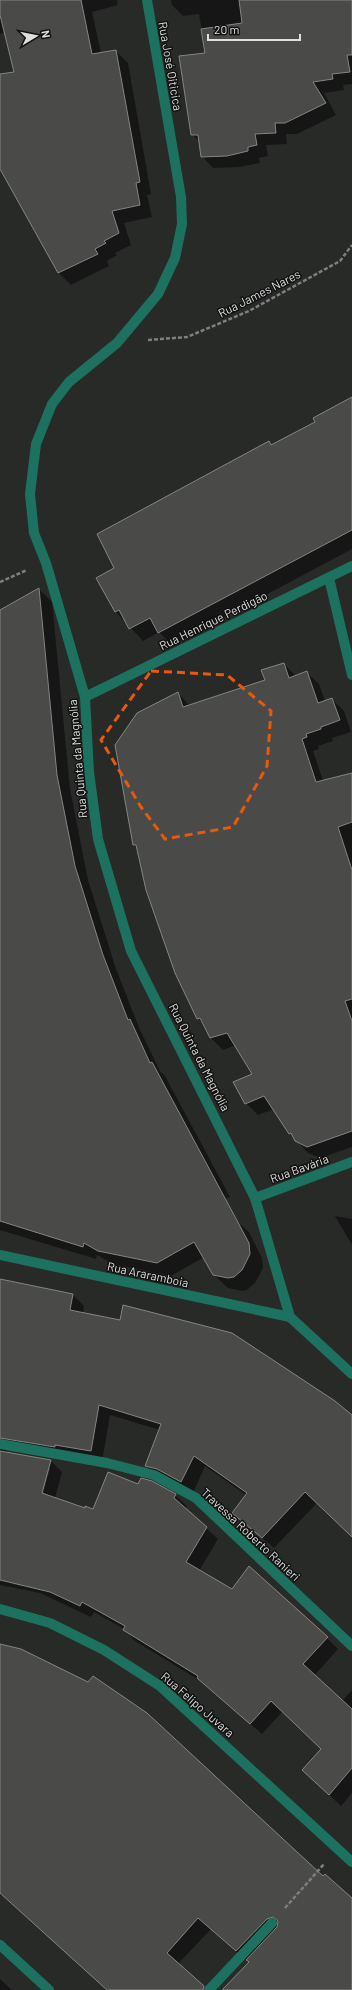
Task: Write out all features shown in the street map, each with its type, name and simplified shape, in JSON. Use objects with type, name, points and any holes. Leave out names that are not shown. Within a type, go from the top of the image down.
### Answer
[{"type":"street","name":"Rua José Oiticica","points":[[147,0],[170,136]]},
{"type":"street","name":"Rua Quinta da Magnólia","points":[[170,136],[177,168],[182,211],[182,224],[175,258],[158,294],[117,343],[69,382],[52,404],[36,444],[30,494],[34,533],[46,563],[86,697],[89,772],[98,839],[131,951],[255,1198],[290,1317]]},
{"type":"street","name":"Rua Henrique Perdigão","points":[[86,697],[352,566]]},
{"type":"street","points":[[329,578],[352,675]]},
{"type":"street","name":"Rua Bavária","points":[[255,1198],[352,1162]]},
{"type":"street","name":"Rua Araramboia","points":[[0,1255],[290,1317]]},
{"type":"street","points":[[290,1317],[352,1374]]},
{"type":"street","name":"Travessa Roberto Ranieri","points":[[0,1444],[107,1463],[154,1475],[196,1498],[352,1646]]},
{"type":"street","name":"Rua Felipo Juvara","points":[[0,1609],[50,1623],[104,1650],[160,1686],[352,1862]]},
{"type":"street","points":[[209,1990],[272,1923]]},
{"type":"street","points":[[0,1946],[49,1990]]},
{"type":"path","name":"Rua James Nares","points":[[117,343],[187,337],[256,307],[340,260],[352,245]]},
{"type":"path","points":[[0,582],[46,563]]},
{"type":"path","points":[[272,1923],[337,1848]]},
{"type":"highlighted area","points":[[151,671],[227,675],[271,711],[267,766],[233,827],[165,839],[141,807],[101,740]]},
{"type":"building","points":[[0,0],[81,0],[92,54],[116,50],[140,182],[136,183],[140,205],[112,211],[119,233],[104,241],[106,243],[95,249],[98,254],[58,273],[0,169],[0,74],[14,72],[0,15]]},
{"type":"building","points":[[239,0],[352,0],[352,55],[347,55],[350,72],[332,74],[333,79],[313,82],[326,103],[285,123],[275,123],[276,133],[255,134],[257,145],[248,147],[248,151],[227,156],[201,157],[198,135],[191,135],[179,56],[205,53],[201,29],[242,23]]},
{"type":"building","points":[[352,397],[352,530],[158,633],[150,618],[129,629],[119,610],[115,612],[96,578],[114,568],[97,534],[269,441],[271,445],[315,422],[313,418]]},
{"type":"building","points":[[39,588],[57,775],[75,866],[103,955],[128,1020],[130,1019],[150,1063],[152,1062],[249,1243],[250,1254],[242,1270],[234,1277],[228,1278],[213,1275],[194,1242],[157,1263],[98,1251],[84,1243],[83,1247],[0,1221],[0,610]]},
{"type":"building","points":[[284,663],[289,678],[307,671],[318,703],[332,698],[340,720],[306,734],[307,737],[302,739],[316,782],[352,773],[352,822],[338,827],[352,870],[352,999],[345,1001],[352,1021],[352,1131],[307,1147],[295,1141],[291,1133],[289,1134],[264,1096],[245,1104],[233,1082],[252,1074],[227,1033],[210,1038],[200,1018],[197,1019],[175,973],[146,890],[136,845],[133,845],[115,745],[137,713],[178,692],[183,707],[265,680],[261,670]]},
{"type":"building","points":[[0,1279],[73,1294],[70,1310],[120,1320],[123,1305],[232,1333],[335,1401],[352,1415],[352,1537],[305,1492],[262,1538],[232,1513],[247,1493],[194,1456],[181,1482],[157,1469],[145,1466],[161,1424],[99,1405],[91,1451],[0,1438]]},
{"type":"building","points":[[0,1451],[51,1460],[42,1493],[85,1508],[85,1506],[93,1509],[108,1472],[138,1484],[141,1478],[152,1481],[176,1494],[174,1498],[207,1527],[186,1562],[232,1589],[249,1566],[328,1637],[303,1664],[352,1709],[352,1768],[329,1795],[302,1770],[321,1749],[271,1701],[250,1724],[197,1678],[198,1676],[123,1630],[125,1626],[82,1602],[80,1606],[50,1592],[0,1580]]},
{"type":"building","points":[[0,1644],[21,1649],[88,1682],[93,1676],[147,1713],[323,1876],[325,1874],[352,1898],[352,1990],[222,1990],[249,1962],[246,1960],[277,1927],[278,1921],[273,1917],[267,1919],[236,1951],[198,1918],[167,1953],[204,1986],[203,1990],[107,1990],[0,1893]]}]
